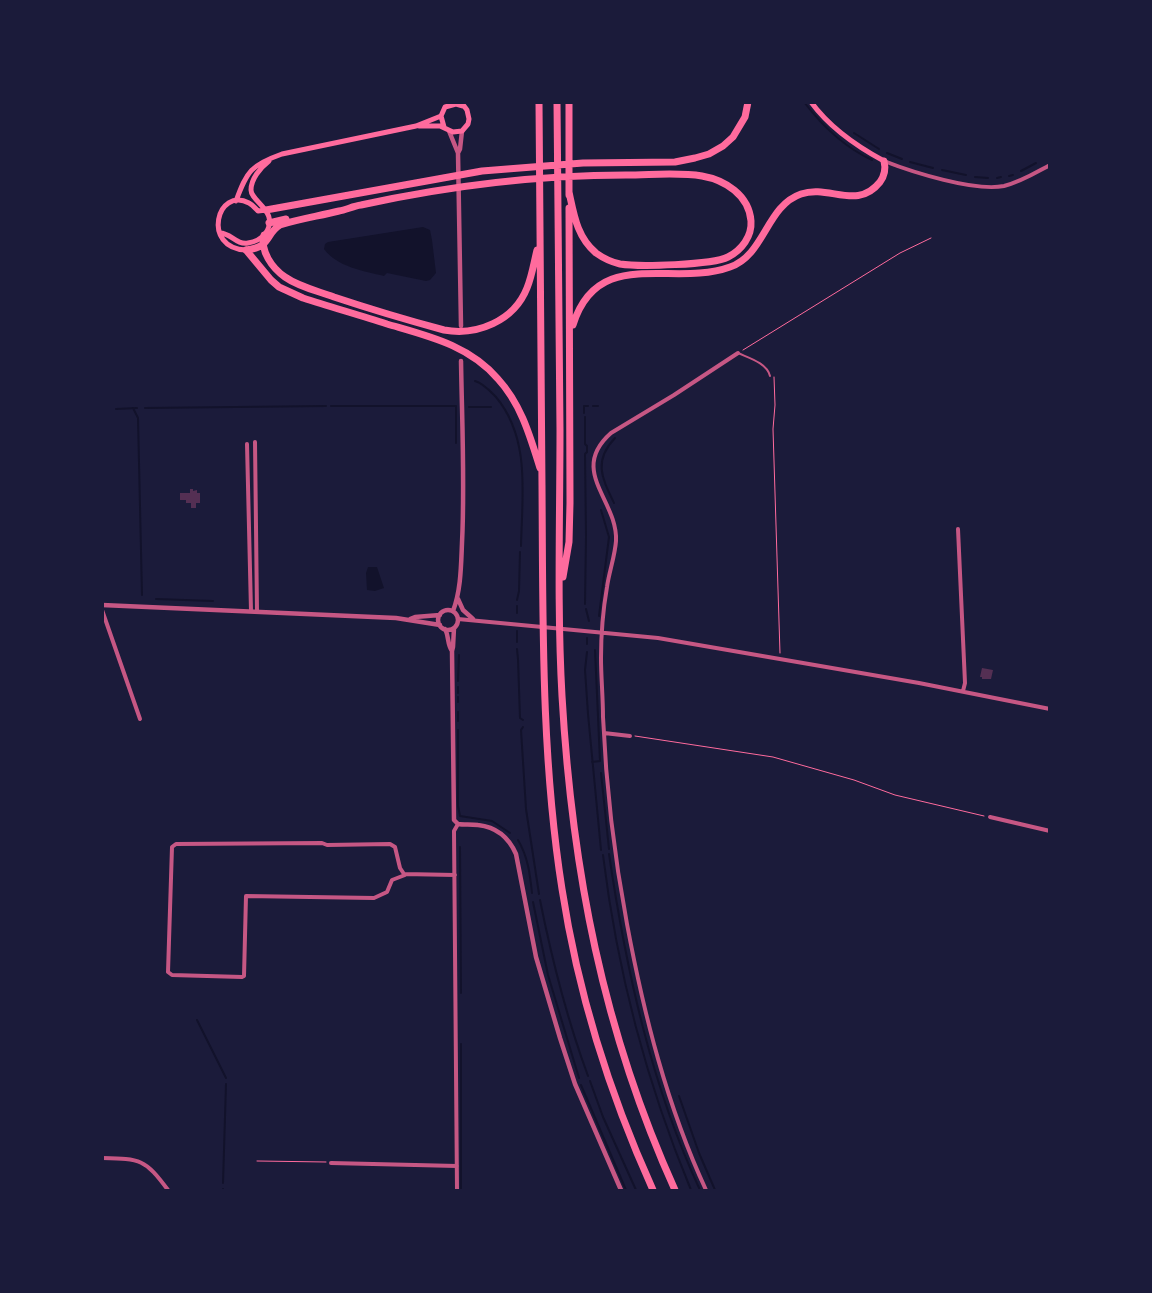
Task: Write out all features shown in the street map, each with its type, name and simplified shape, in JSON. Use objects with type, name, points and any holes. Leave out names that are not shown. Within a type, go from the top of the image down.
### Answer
[{"type":"highway","points":[[539,102],[543,611],[551,797],[562,890],[586,1001],[605,1068],[624,1121],[653,1190]]},
{"type":"highway","points":[[557,102],[560,610],[562,695],[567,761],[582,882],[591,933],[606,997],[620,1047],[647,1125],[675,1190]]},
{"type":"highway","points":[[560,590],[569,542],[571,332],[569,102]]},
{"type":"highway","points":[[266,210],[452,175],[583,162],[675,162],[710,154],[723,146],[734,136],[745,117],[748,102]]},
{"type":"highway","points":[[571,332],[581,304],[588,295],[602,284],[619,276],[632,274],[713,272],[739,263],[752,253],[774,216],[791,198],[805,192],[849,196],[868,192],[883,177],[886,166],[884,161]]},
{"type":"highway","points":[[542,475],[526,423],[498,379],[478,360],[447,342],[303,298],[285,290],[267,277],[246,250],[263,245],[280,225],[357,206],[452,188],[522,180],[583,176],[702,176],[732,188],[747,204],[751,224],[743,246],[729,257],[718,261],[644,265],[618,263],[598,255],[587,244],[578,228],[569,192]]},
{"type":"highway","points":[[269,223],[344,206],[357,206]]},
{"type":"highway","points":[[264,235],[263,245],[271,263],[282,276],[296,284],[425,325],[463,332],[495,323],[519,303],[528,286],[539,240]]},
{"type":"main road","points":[[810,102],[840,134],[884,161]]},
{"type":"main road","points":[[450,104],[462,104],[467,110],[468,124],[462,131],[449,131],[444,127],[441,116],[442,111],[450,104]]},
{"type":"main road","points":[[236,201],[242,184],[249,173],[260,163],[299,151],[416,126],[441,116]]},
{"type":"main road","points":[[416,126],[444,127]]},
{"type":"main road","points":[[220,233],[225,233],[237,242],[244,243],[256,241],[264,235],[269,223],[266,210],[253,197],[251,190],[254,179],[260,169],[273,158]]},
{"type":"main road","points":[[246,250],[238,249],[223,240],[217,225],[219,214],[226,205],[236,201],[248,202],[258,211],[266,210]]},
{"type":"street","points":[[449,131],[458,153],[461,326]]},
{"type":"street","points":[[458,153],[462,131]]},
{"type":"street","points":[[884,161],[914,172],[978,186],[1001,186],[1019,181],[1050,165]]},
{"type":"street","points":[[706,1190],[687,1148],[659,1064],[639,990],[613,838],[607,785],[601,659],[607,587],[616,537],[613,523],[593,474],[595,456],[601,444],[611,433],[738,354]]},
{"type":"street","points":[[453,611],[458,598],[463,515],[461,361]]},
{"type":"street","points":[[255,442],[256,611]]},
{"type":"street","points":[[248,444],[251,611]]},
{"type":"street","points":[[958,529],[965,683],[963,692]]},
{"type":"street","points":[[458,598],[463,610],[473,619]]},
{"type":"street","points":[[102,605],[410,619],[440,625],[445,629],[449,647],[452,651]]},
{"type":"street","points":[[102,610],[140,719]]},
{"type":"street","points":[[410,619],[440,615],[444,611],[453,611]]},
{"type":"street","points":[[453,611],[458,619],[454,628],[454,647],[452,651],[454,819],[458,824],[479,825],[492,829],[509,841],[516,854],[536,957],[560,1038],[575,1084],[621,1190]]},
{"type":"street","points":[[440,615],[440,625]]},
{"type":"street","points":[[458,619],[658,638],[780,658],[1050,709]]},
{"type":"street","points":[[445,629],[454,628]]},
{"type":"street","points":[[604,733],[630,736]]},
{"type":"street","points":[[990,818],[1050,831]]},
{"type":"street","points":[[457,1190],[454,831],[458,824]]},
{"type":"street","points":[[405,874],[400,868],[395,847],[390,844],[176,844],[172,847],[169,973],[172,975],[244,976],[246,896],[374,898],[387,892],[392,880],[405,874],[455,875]]},
{"type":"street","points":[[102,1158],[128,1159],[142,1162],[158,1176],[168,1190]]},
{"type":"street","points":[[331,1162],[457,1166]]},
{"type":"lane","points":[[738,354],[764,367],[770,376]]},
{"type":"path","points":[[738,354],[900,253],[931,238]]},
{"type":"path","points":[[770,376],[774,377],[775,384],[773,430],[780,658]]},
{"type":"path","points":[[630,736],[773,757],[832,773],[895,795],[990,818]]},
{"type":"path","points":[[257,1161],[331,1162]]},
{"type":"shaded area","points":[[423,227],[430,230],[436,273],[430,280],[426,281],[387,273],[384,276],[360,270],[336,260],[324,249],[325,244],[328,242]]},
{"type":"shaded area","points":[[368,567],[377,567],[384,588],[375,591],[367,590],[366,573]]},
{"type":"building","points":[[190,489],[193,489],[193,491],[197,490],[197,493],[200,493],[200,503],[196,503],[196,508],[191,508],[191,503],[186,503],[186,500],[180,500],[180,493],[190,493]]},
{"type":"building","points":[[982,668],[993,670],[991,679],[982,679],[980,677]]},
{"type":"waterway","points":[[804,102],[819,120],[843,143],[872,160]]},
{"type":"waterway","points":[[854,133],[879,149]]},
{"type":"waterway","points":[[887,153],[902,159]]},
{"type":"waterway","points":[[910,162],[933,168]]},
{"type":"waterway","points":[[1021,171],[1036,163]]},
{"type":"waterway","points":[[942,170],[966,175]]},
{"type":"waterway","points":[[1009,176],[1013,175]]},
{"type":"waterway","points":[[975,177],[988,178]]},
{"type":"waterway","points":[[997,178],[1001,177]]},
{"type":"waterway","points":[[475,381],[484,385],[496,397],[507,413],[515,431],[520,449],[522,468],[521,546]]},
{"type":"waterway","points":[[145,408],[326,406]]},
{"type":"waterway","points":[[331,406],[456,406],[456,443]]},
{"type":"waterway","points":[[584,413],[584,406],[588,406]]},
{"type":"waterway","points":[[593,406],[598,406]]},
{"type":"waterway","points":[[469,407],[491,407]]},
{"type":"waterway","points":[[133,408],[138,418],[142,595]]},
{"type":"waterway","points":[[116,409],[137,408]]},
{"type":"waterway","points":[[585,417],[585,444],[587,446],[585,454],[585,604]]},
{"type":"waterway","points":[[614,503],[603,478],[602,462],[608,446],[615,438]]},
{"type":"waterway","points":[[599,616],[609,537],[601,510]]},
{"type":"waterway","points":[[517,600],[520,552]]},
{"type":"waterway","points":[[156,599],[213,601]]},
{"type":"waterway","points":[[517,606],[517,613]]},
{"type":"waterway","points":[[586,609],[589,621]]},
{"type":"waterway","points":[[517,631],[517,642]]},
{"type":"waterway","points":[[587,638],[587,644]]},
{"type":"waterway","points":[[517,649],[520,718],[523,720]]},
{"type":"waterway","points":[[592,762],[600,761],[595,650]]},
{"type":"waterway","points":[[587,652],[585,670],[588,714],[601,850]]},
{"type":"waterway","points":[[458,681],[459,655]]},
{"type":"waterway","points":[[458,687],[458,693]]},
{"type":"waterway","points":[[458,697],[458,702]]},
{"type":"waterway","points":[[458,712],[458,721]]},
{"type":"waterway","points":[[523,727],[521,730],[526,809],[539,894]]},
{"type":"waterway","points":[[458,730],[458,806],[460,816],[492,821],[510,833]]},
{"type":"waterway","points":[[601,773],[609,849]]},
{"type":"waterway","points":[[518,840],[526,859],[532,893]]},
{"type":"waterway","points":[[460,847],[461,993]]},
{"type":"waterway","points":[[609,854],[632,983],[642,1026],[668,1109],[700,1190]]},
{"type":"waterway","points":[[603,855],[616,941],[636,1026],[661,1109],[691,1190]]},
{"type":"waterway","points":[[540,900],[561,989],[573,1033],[588,1076]]},
{"type":"waterway","points":[[533,902],[548,975],[579,1078]]},
{"type":"waterway","points":[[197,1020],[226,1078]]},
{"type":"waterway","points":[[461,1044],[461,1190]]},
{"type":"waterway","points":[[590,1081],[603,1117],[636,1190]]},
{"type":"waterway","points":[[223,1183],[226,1084]]},
{"type":"waterway","points":[[581,1085],[626,1190]]},
{"type":"waterway","points":[[679,1096],[699,1153],[715,1190]]}]
